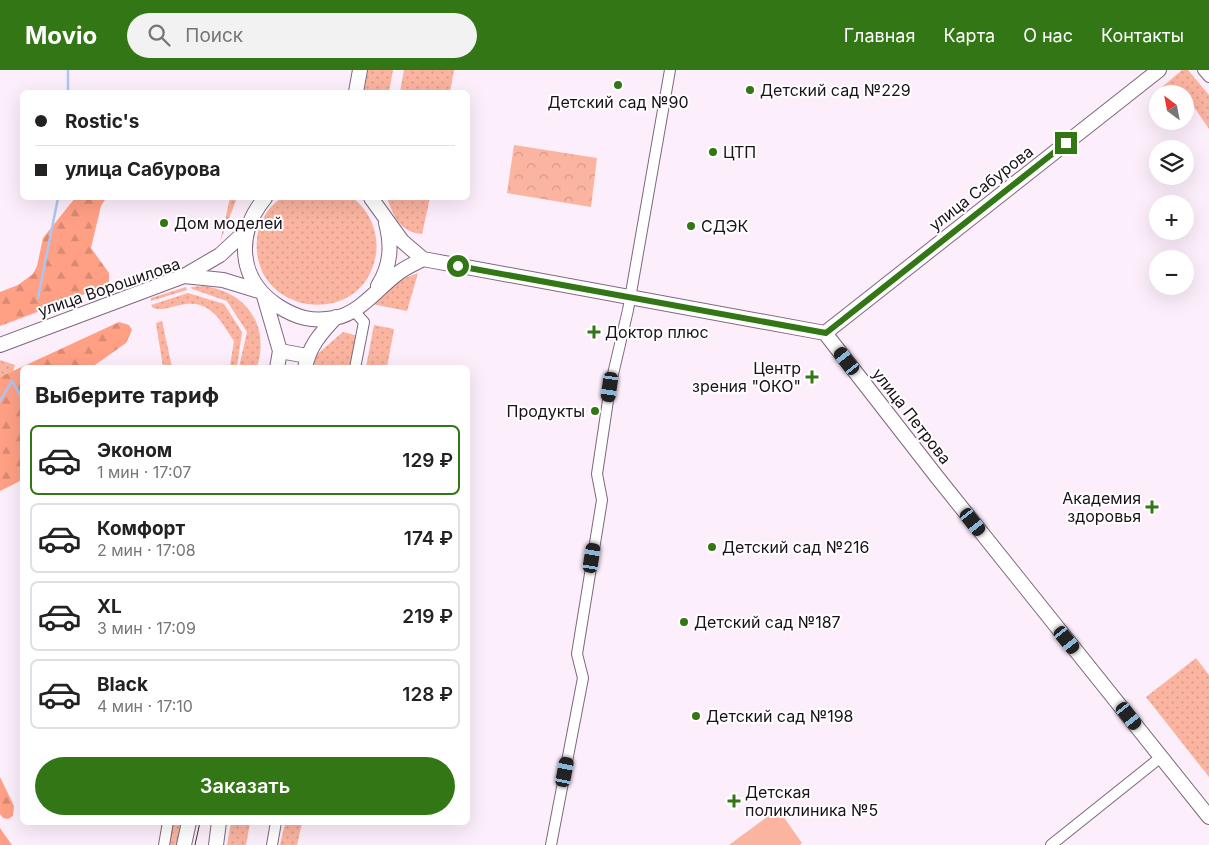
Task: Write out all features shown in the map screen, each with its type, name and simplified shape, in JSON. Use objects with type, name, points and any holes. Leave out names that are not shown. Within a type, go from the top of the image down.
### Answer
[{"type":"main road","points":[[356,90],[360,70]]},
{"type":"main road","name":"улица Сабурова","points":[[826,333],[1158,70]]},
{"type":"main road","points":[[263,200],[254,210],[246,230],[245,252],[248,266],[274,323],[280,351],[278,365]]},
{"type":"main road","points":[[372,200],[402,241],[423,260],[826,333]]},
{"type":"main road","points":[[375,292],[385,276],[390,257],[390,238],[385,220]]},
{"type":"main road","points":[[184,276],[220,255],[246,230]]},
{"type":"main road","points":[[262,294],[294,316],[315,320],[336,318],[354,311],[398,273],[423,260]]},
{"type":"main road","name":"улица Ворошилова","points":[[0,345],[184,276],[223,280],[262,294]]},
{"type":"main road","points":[[280,351],[306,362],[317,336],[336,318]]},
{"type":"main road","name":"улица Петрова","points":[[826,333],[1209,817]]},
{"type":"main road","points":[[184,845],[188,825]]},
{"type":"main road","points":[[216,845],[219,825]]},
{"type":"street","points":[[551,845],[583,678],[577,654],[602,500],[597,474],[610,387],[630,297],[670,70]]},
{"type":"street","points":[[1204,70],[1209,77]]},
{"type":"street","points":[[354,311],[364,322],[356,365]]},
{"type":"street","points":[[1051,845],[1161,757]]},
{"type":"street","points":[[164,845],[167,825]]},
{"type":"street","points":[[272,845],[275,825]]},
{"type":"green space","points":[[368,70],[393,70],[389,90],[364,90]]},
{"type":"green space","points":[[404,70],[454,70],[450,90],[400,90]]},
{"type":"green space","points":[[1182,70],[1188,70],[1209,95],[1209,129],[1194,107],[1194,85],[1164,85]]},
{"type":"green space","points":[[514,145],[597,158],[591,207],[507,193]]},
{"type":"green space","points":[[73,200],[105,200],[101,206],[91,248],[109,273],[109,285],[0,326],[0,292],[18,285],[33,274],[37,266],[43,238]]},
{"type":"green space","points":[[230,200],[236,200],[220,242]]},
{"type":"green space","points":[[279,200],[355,200],[369,216],[375,230],[376,254],[367,279],[351,295],[331,303],[309,304],[288,298],[271,285],[260,265],[257,239],[259,227],[264,216]]},
{"type":"green space","points":[[388,200],[430,200],[422,234],[414,233],[403,227],[392,211]]},
{"type":"green space","points":[[418,273],[407,311],[372,304],[393,285]]},
{"type":"green space","points":[[204,286],[232,295],[252,313],[260,338],[257,365],[239,365],[247,332],[227,301],[192,289],[191,287]]},
{"type":"green space","points":[[186,287],[187,290],[151,301],[151,298]]},
{"type":"green space","points":[[188,293],[224,304],[242,332],[237,365],[230,365],[234,341],[213,312],[199,305],[180,305],[159,309],[153,308],[151,305]]},
{"type":"green space","points":[[162,321],[172,365],[163,365],[156,323]]},
{"type":"green space","points":[[119,322],[129,325],[132,330],[126,343],[95,365],[26,365]]},
{"type":"green space","points":[[374,325],[394,329],[387,365],[366,365]]},
{"type":"green space","points":[[343,332],[358,336],[351,365],[313,365],[314,357]]},
{"type":"green space","points":[[0,360],[15,365],[13,371],[0,377]]},
{"type":"green space","points":[[20,368],[20,481],[0,491],[0,377]]},
{"type":"green space","points":[[1196,658],[1209,675],[1209,777],[1146,697]]},
{"type":"green space","points":[[0,777],[14,806],[13,816],[8,819],[3,818],[0,814]]},
{"type":"green space","points":[[778,809],[802,843],[800,845],[729,845]]},
{"type":"green space","points":[[173,825],[183,825],[178,845],[168,845]]},
{"type":"green space","points":[[231,825],[250,825],[246,845],[227,845]]},
{"type":"green space","points":[[285,825],[302,825],[297,845],[280,845]]},
{"type":"green space","points":[[0,828],[12,845],[0,845]]},
{"type":"waterway","points":[[68,70],[68,90]]},
{"type":"waterway","points":[[38,298],[58,200]]},
{"type":"waterway","points":[[0,401],[12,381],[20,395]]},
{"type":"tram line","points":[[195,845],[199,825]]},
{"type":"place","name":"Детский сад №90","points":[[618,85]]},
{"type":"place","name":"Детский сад №229","points":[[750,90]]},
{"type":"place","name":"ЦТП","points":[[713,152]]},
{"type":"place","name":"Дом моделей","points":[[164,223]]},
{"type":"place","name":"СДЭК","points":[[691,226]]},
{"type":"place","name":"Доктор плюс","points":[[594,332]]},
{"type":"place","name":"Центр зрения \"ОКО\"","points":[[812,377]]},
{"type":"place","name":"Продукты","points":[[595,411]]},
{"type":"place","name":"Академия здоровья","points":[[1152,507]]},
{"type":"place","name":"Детский сад №216","points":[[712,547]]},
{"type":"place","name":"Детский сад №187","points":[[684,622]]},
{"type":"place","name":"Детский сад №198","points":[[696,716]]},
{"type":"place","name":"Детская поликлиника №5","points":[[734,801]]},
{"type":"route","points":[[458,266],[826,333],[1066,143]]}]
